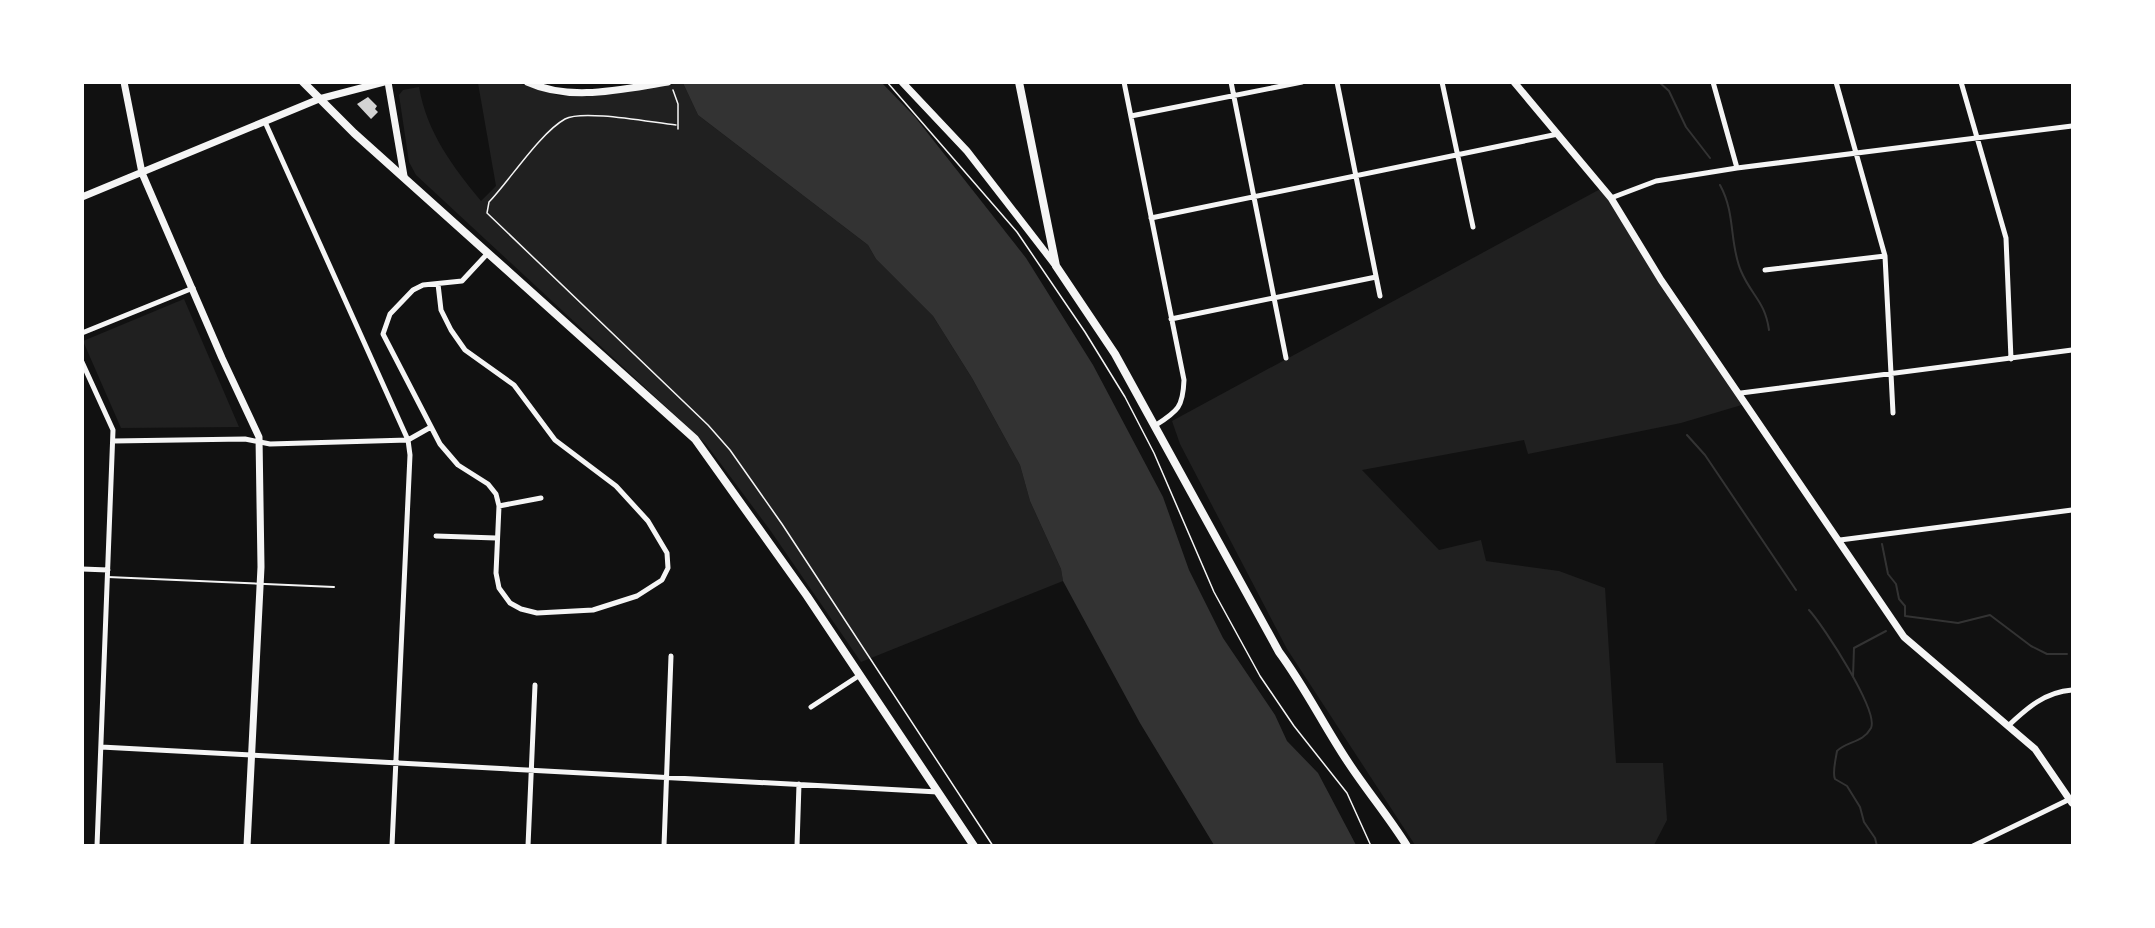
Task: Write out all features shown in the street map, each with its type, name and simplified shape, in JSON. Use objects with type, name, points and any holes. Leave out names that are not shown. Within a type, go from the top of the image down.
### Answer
[{"type":"main road","points":[[303,82],[488,253],[695,439],[860,675],[974,846]]},
{"type":"main road","points":[[1019,82],[1056,266],[1115,354],[1279,652],[1349,764],[1380,803],[1407,846]]},
{"type":"street","points":[[124,82],[142,173],[259,436],[262,490],[260,583],[247,846]]},
{"type":"street","points":[[82,197],[319,99],[386,82],[404,176]]},
{"type":"street","points":[[527,82],[560,93],[669,85]]},
{"type":"street","points":[[902,82],[967,151],[1056,266]]},
{"type":"street","points":[[1124,82],[1184,380],[1183,397],[1177,411],[1156,425]]},
{"type":"street","points":[[1231,82],[1286,358]]},
{"type":"street","points":[[1131,116],[1302,82]]},
{"type":"street","points":[[1336,82],[1380,296]]},
{"type":"street","points":[[1442,82],[1473,227]]},
{"type":"street","points":[[1514,82],[1611,198],[1662,280],[1741,393],[1904,637],[2035,749],[2071,801],[1973,846]]},
{"type":"street","points":[[1713,82],[1737,168]]},
{"type":"street","points":[[1836,82],[1885,256],[1893,413]]},
{"type":"street","points":[[1960,82],[2006,238],[2011,359]]},
{"type":"street","points":[[265,122],[408,440],[410,455],[392,846]]},
{"type":"street","points":[[1611,198],[1656,181],[1737,168],[2073,126]]},
{"type":"street","points":[[1151,218],[1457,157],[1558,134]]},
{"type":"street","points":[[438,284],[441,310],[457,340],[523,394],[555,440],[604,476],[630,499],[662,544],[667,553],[668,568],[662,579],[653,587],[614,605],[576,611],[528,612],[510,603],[499,588],[496,573],[496,538],[499,506],[496,494],[488,484],[459,465],[441,444],[382,334],[390,314],[413,290],[423,285],[462,281],[488,253]]},
{"type":"street","points":[[1765,270],[1885,256]]},
{"type":"street","points":[[1172,319],[1376,277]]},
{"type":"street","points":[[82,333],[193,288]]},
{"type":"street","points":[[1741,393],[2073,350]]},
{"type":"street","points":[[82,362],[113,430],[97,846]]},
{"type":"street","points":[[113,441],[245,439],[270,444],[408,440],[431,427]]},
{"type":"street","points":[[499,506],[541,498]]},
{"type":"street","points":[[1840,540],[2073,510]]},
{"type":"street","points":[[436,536],[496,538]]},
{"type":"street","points":[[82,569],[108,574]]},
{"type":"street","points":[[664,846],[671,656]]},
{"type":"street","points":[[810,707],[860,675]]},
{"type":"street","points":[[528,846],[535,685]]},
{"type":"street","points":[[2008,726],[2029,707],[2047,695],[2073,690]]},
{"type":"street","points":[[101,747],[395,761],[938,792]]},
{"type":"street","points":[[797,846],[799,784]]},
{"type":"lane","points":[[108,574],[334,587]]},
{"type":"path","points":[[887,82],[1017,232],[1085,332],[1125,398],[1154,453],[1214,592],[1260,676],[1294,726],[1347,793],[1371,846]]},
{"type":"path","points":[[669,85],[677,95],[676,125],[678,129]]},
{"type":"path","points":[[676,125],[609,117],[565,119],[549,132],[489,202],[487,213],[708,425],[730,450],[782,524],[993,846]]},
{"type":"shaded area","points":[[478,83],[518,83],[560,96],[683,83],[698,115],[868,245],[876,259],[933,316],[972,378],[1020,465],[1030,501],[1061,569],[1063,581],[861,662],[770,530],[706,444],[416,175],[409,162],[399,95],[403,90],[419,87],[428,119],[442,148],[481,201],[496,186]]},
{"type":"shaded area","points":[[683,83],[882,83],[915,117],[1026,258],[1093,365],[1163,497],[1189,570],[1223,638],[1275,715],[1287,741],[1318,773],[1356,845],[1214,845],[1140,723],[1063,581],[1061,569],[1030,501],[1020,465],[972,378],[933,316],[876,259],[868,245],[698,115]]},
{"type":"shaded area","points":[[1604,187],[1745,404],[1681,423],[1528,454],[1524,440],[1362,470],[1439,550],[1481,540],[1486,561],[1559,571],[1605,588],[1616,763],[1663,763],[1667,820],[1654,845],[1415,845],[1287,649],[1180,444],[1172,421]]},
{"type":"shaded area","points":[[184,299],[239,427],[121,428],[83,341]]},
{"type":"building","points":[[368,97],[377,106],[375,109],[378,112],[371,119],[357,104]]},
{"type":"waterway","points":[[1659,82],[1669,91],[1686,127],[1710,158]]},
{"type":"waterway","points":[[1720,185],[1731,218],[1737,260],[1745,279],[1761,305],[1769,330]]},
{"type":"waterway","points":[[1687,435],[1705,455],[1796,590]]},
{"type":"waterway","points":[[1882,544],[1888,574],[1896,584],[1899,599],[1905,606],[1905,616],[1958,623],[1990,615],[2031,646],[2047,654],[2067,654]]},
{"type":"waterway","points":[[1809,610],[1826,632],[1867,704],[1871,728],[1864,737],[1837,751],[1834,773],[1835,779],[1847,786],[1860,807],[1864,822],[1875,838],[1877,846]]},
{"type":"waterway","points":[[1853,677],[1854,648],[1886,631]]}]
